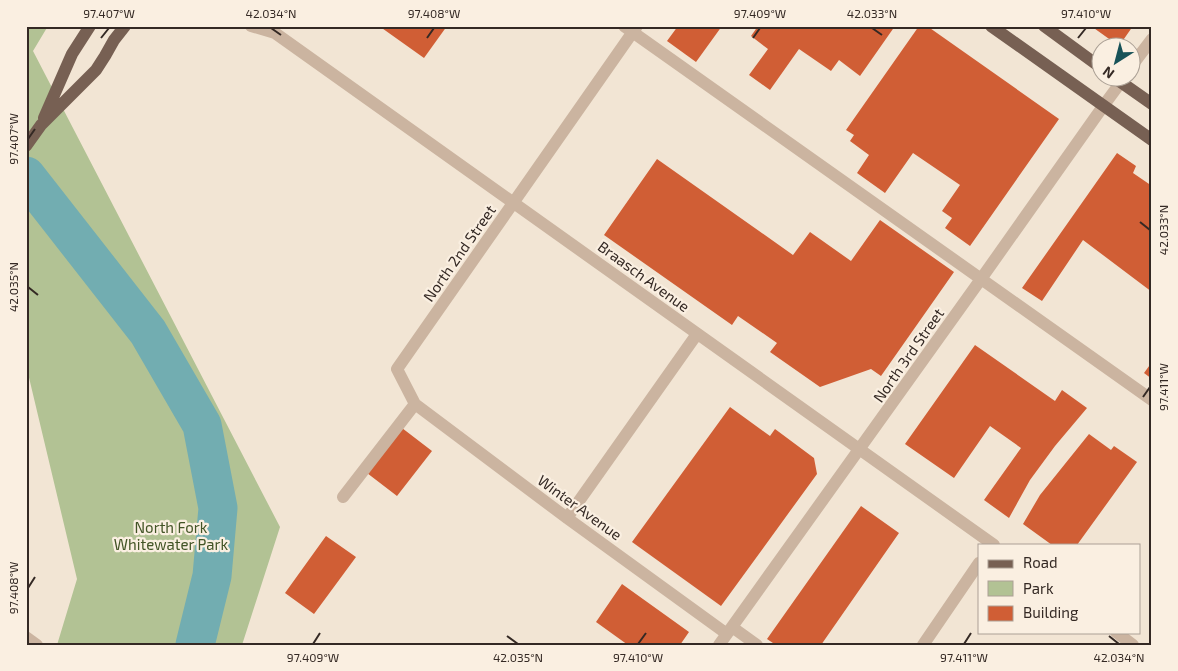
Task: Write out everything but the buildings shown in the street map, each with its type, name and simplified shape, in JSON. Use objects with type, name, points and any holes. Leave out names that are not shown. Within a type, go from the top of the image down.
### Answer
[{"type":"main road","points":[[41,125],[72,54],[90,26]]},
{"type":"main road","points":[[26,146],[41,125],[96,70],[125,26]]},
{"type":"main road","points":[[992,26],[1152,140]]},
{"type":"main road","points":[[1044,26],[1090,60]]},
{"type":"main road","points":[[1132,88],[1152,104]]},
{"type":"street","name":"Braasch Avenue","points":[[251,26],[273,30],[993,544]]},
{"type":"street","name":"North 2nd Street","points":[[415,404],[397,369],[514,203],[631,28]]},
{"type":"street","points":[[631,28],[1152,400]]},
{"type":"street","points":[[1140,55],[1152,39]]},
{"type":"street","name":"North 3rd Street","points":[[719,645],[981,279],[1114,88]]},
{"type":"street","points":[[567,518],[697,334]]},
{"type":"street","points":[[343,497],[415,404]]},
{"type":"street","name":"Winter Avenue","points":[[415,404],[567,518],[730,630],[757,645]]},
{"type":"street","points":[[923,645],[978,564]]},
{"type":"street","points":[[1119,634],[1133,645]]},
{"type":"street","points":[[26,637],[37,645]]},
{"type":"green space","name":"North Fork Whitewater Park","points":[[26,26],[48,26],[33,51],[280,527],[242,645],[57,645],[77,579],[26,365]]},
{"type":"waterway","points":[[26,176],[148,332],[202,425],[218,508],[212,576],[195,645]]}]
